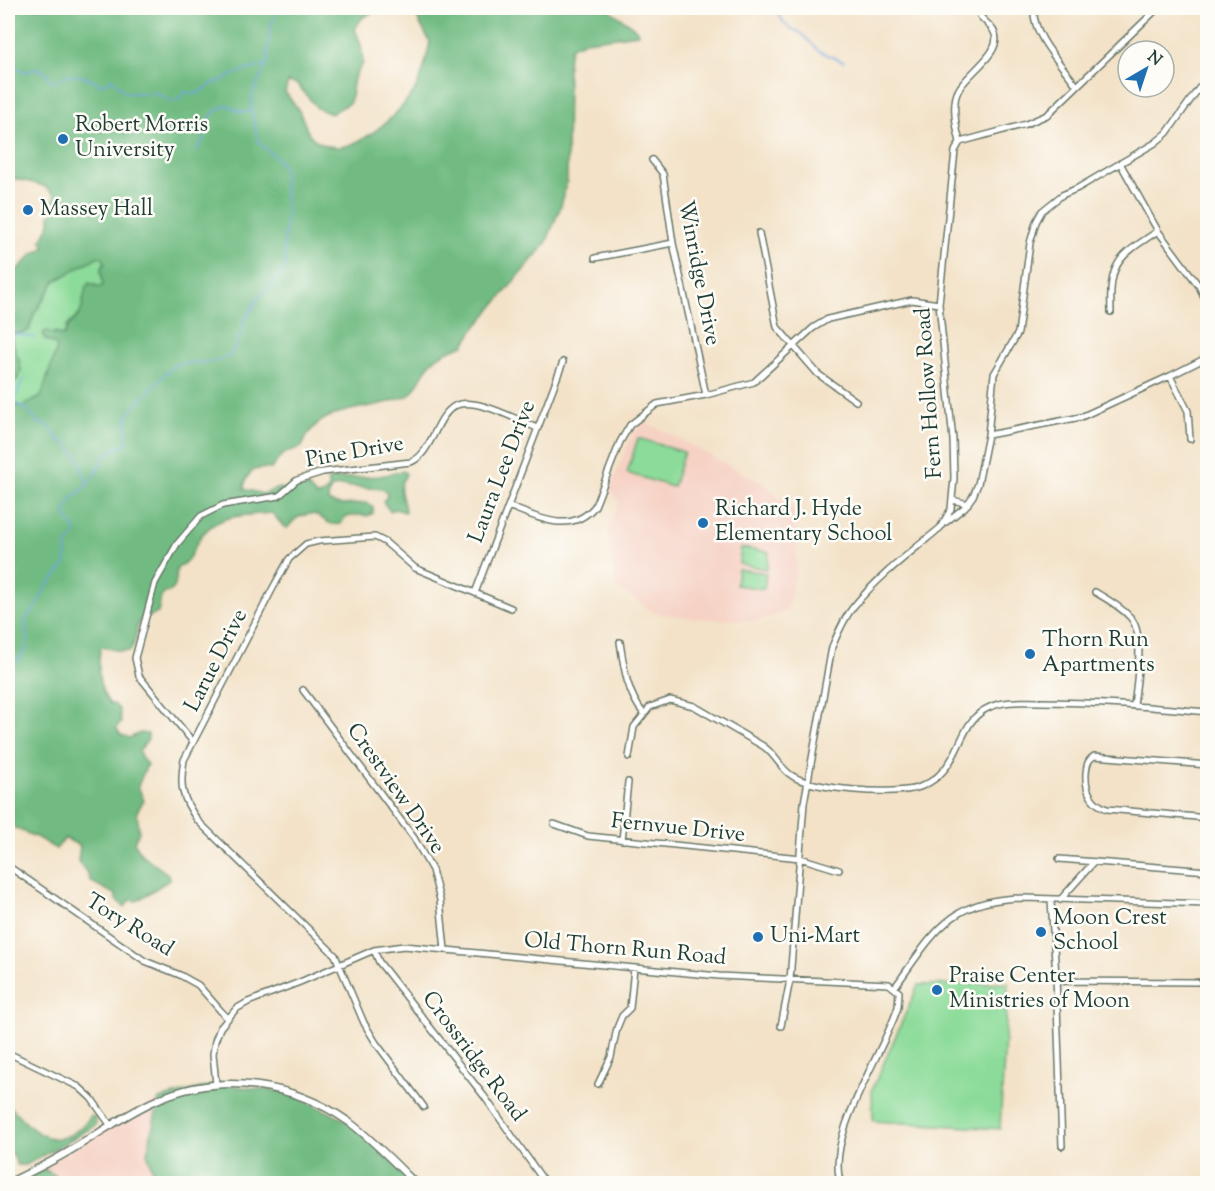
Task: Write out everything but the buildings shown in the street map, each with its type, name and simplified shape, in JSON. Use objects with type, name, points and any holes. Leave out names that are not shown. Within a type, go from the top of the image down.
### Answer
[{"type":"street","points":[[1034,8],[1034,19],[1040,33],[1077,86]]},
{"type":"street","points":[[960,142],[1041,119],[1054,110],[1158,8]]},
{"type":"street","name":"Fern Hollow Road","points":[[781,1026],[790,980],[804,803],[832,647],[853,606],[945,522],[953,500],[953,440],[939,304],[955,151],[960,142],[955,106],[958,90],[993,51],[996,44],[993,31],[980,16]]},
{"type":"street","points":[[945,522],[956,516],[968,504],[978,484],[988,435],[994,374],[1018,333],[1030,243],[1042,211],[1062,195],[1155,143],[1167,133],[1199,88],[1208,82]]},
{"type":"street","name":"Winridge Drive","points":[[652,160],[663,174],[674,243],[706,395]]},
{"type":"street","points":[[1120,163],[1158,231],[1199,286],[1208,305]]},
{"type":"street","points":[[1111,312],[1110,285],[1117,262],[1158,231]]},
{"type":"street","points":[[759,233],[777,327],[818,374],[856,401]]},
{"type":"street","points":[[595,258],[674,243]]},
{"type":"street","points":[[508,506],[556,523],[568,523],[582,518],[598,501],[620,442],[630,425],[657,404],[706,395],[754,382],[813,328],[828,319],[912,300],[939,304]]},
{"type":"street","points":[[988,435],[1081,417],[1208,357]]},
{"type":"street","name":"Laura Lee Drive","points":[[475,593],[562,362]]},
{"type":"street","points":[[1170,376],[1188,411],[1190,439]]},
{"type":"street","name":"Pine Drive","points":[[193,742],[139,676],[135,658],[155,583],[177,544],[201,516],[223,504],[279,496],[297,480],[323,472],[411,462],[422,456],[447,411],[463,402],[476,404],[537,428]]},
{"type":"street","points":[[953,500],[968,504]]},
{"type":"street","name":"Larue Drive","points":[[424,1107],[376,1043],[364,1023],[335,956],[198,821],[186,804],[181,779],[184,760],[281,573],[293,554],[306,544],[358,537],[378,538],[415,568],[511,608]]},
{"type":"street","points":[[1095,591],[1132,618],[1136,629],[1139,659],[1134,706]]},
{"type":"street","points":[[620,642],[627,685],[635,703],[644,714]]},
{"type":"street","name":"Crestview Drive","points":[[303,690],[414,838],[432,870],[440,900],[445,950]]},
{"type":"street","points":[[629,758],[634,727],[650,707],[670,700],[694,706],[763,746],[773,753],[790,775],[809,783],[836,789],[903,790],[920,787],[938,776],[945,768],[971,721],[981,712],[1001,703],[1056,702],[1208,712]]},
{"type":"street","points":[[1208,765],[1100,756],[1090,759],[1086,777],[1092,798],[1103,807],[1112,810],[1208,818]]},
{"type":"street","points":[[622,840],[628,782]]},
{"type":"street","name":"Fernvue Drive","points":[[554,824],[588,836],[800,858],[839,870]]},
{"type":"street","points":[[1059,859],[1208,871]]},
{"type":"street","points":[[1060,900],[1094,862]]},
{"type":"street","name":"Tory Road","points":[[8,866],[145,961],[198,985],[227,1018]]},
{"type":"street","points":[[842,1184],[838,1166],[845,1132],[855,1102],[897,1011],[900,995],[894,987],[925,946],[953,915],[997,900],[1024,898],[1208,904]]},
{"type":"street","points":[[1051,900],[1062,1146]]},
{"type":"street","name":"Old Thorn Run Road","points":[[216,1084],[213,1054],[215,1041],[227,1018],[248,1002],[374,950],[404,946],[634,968],[790,980],[884,984],[894,987]]},
{"type":"street","name":"Crossridge Road","points":[[374,950],[379,962],[472,1080],[546,1184]]},
{"type":"street","points":[[597,1084],[611,1058],[622,1016],[630,1008],[634,968]]},
{"type":"street","points":[[1056,981],[1197,982]]},
{"type":"street","points":[[8,1053],[79,1087],[91,1098],[111,1125]]},
{"type":"street","points":[[8,1183],[59,1157],[159,1099],[180,1091],[216,1084],[242,1084],[272,1088],[316,1103],[351,1124],[417,1184]]},
{"type":"shaded area","name":"Richard J. Hyde Elementary School","points":[[644,421],[766,485],[795,512],[797,568],[787,611],[757,621],[692,618],[655,613],[616,587],[608,534],[619,501],[609,489],[630,440]]},
{"type":"shaded area","points":[[159,1099],[147,1153],[154,1174],[145,1183],[62,1183],[40,1167]]},
{"type":"green space","points":[[8,8],[381,8],[362,18],[355,29],[361,45],[363,63],[354,78],[350,102],[331,114],[317,108],[297,84],[288,82],[285,92],[298,109],[309,134],[321,143],[333,147],[346,146],[372,133],[405,103],[416,88],[424,69],[430,42],[418,20],[419,8],[607,8],[637,30],[638,34],[585,41],[571,47],[568,60],[567,181],[561,206],[546,243],[472,332],[464,345],[432,361],[407,397],[341,412],[318,424],[309,433],[302,447],[283,454],[271,469],[259,469],[252,472],[247,478],[244,489],[263,494],[279,488],[293,491],[302,486],[308,487],[318,496],[329,488],[327,482],[330,479],[380,476],[403,471],[406,473],[401,490],[405,512],[395,509],[390,511],[383,502],[388,494],[383,489],[340,486],[330,490],[328,501],[342,505],[368,503],[373,507],[373,513],[368,516],[345,517],[341,524],[329,523],[317,515],[306,515],[295,519],[287,528],[272,513],[239,516],[220,521],[203,533],[187,560],[177,568],[175,587],[161,597],[158,613],[139,621],[134,644],[130,651],[103,647],[100,649],[101,685],[110,704],[114,704],[119,709],[121,723],[116,728],[121,735],[129,738],[140,733],[148,734],[148,739],[139,751],[147,764],[138,786],[144,801],[137,811],[139,832],[134,842],[142,855],[169,875],[169,880],[137,901],[130,900],[125,907],[116,900],[116,895],[90,881],[88,874],[78,861],[80,846],[65,838],[56,849],[8,825],[8,402],[21,407],[41,397],[57,348],[45,339],[43,333],[46,331],[63,336],[65,334],[81,311],[85,289],[89,283],[99,287],[103,286],[101,269],[105,263],[102,257],[97,257],[55,281],[34,314],[29,330],[12,334],[21,371],[17,380],[12,383],[8,379],[8,279],[45,245],[41,241],[50,223],[50,215],[55,211],[57,205],[53,200],[56,197],[47,188],[8,178]]},
{"type":"green space","points":[[97,257],[102,257],[105,263],[101,269],[104,286],[99,287],[93,284],[84,295],[81,313],[67,326],[63,336],[56,332],[45,339],[57,348],[41,397],[21,407],[8,402],[8,379],[12,383],[21,371],[12,334],[29,330],[34,314],[55,281]]},
{"type":"green space","points":[[638,438],[684,452],[673,487],[627,473]]},
{"type":"green space","points":[[741,548],[769,552],[767,569],[739,564]]},
{"type":"green space","points":[[738,569],[766,573],[764,589],[736,585]]},
{"type":"green space","points":[[1008,983],[1000,1129],[873,1121],[872,1090],[918,985]]},
{"type":"green space","points":[[216,1084],[288,1092],[351,1123],[416,1184],[145,1184],[154,1174],[147,1153],[159,1099]]},
{"type":"green space","points":[[8,1104],[35,1131],[52,1138],[70,1135],[82,1127],[91,1116],[95,1117],[96,1124],[26,1165],[17,1165],[8,1150]]},
{"type":"green space","points":[[40,1167],[55,1175],[62,1184],[8,1184]]},
{"type":"waterway","points":[[8,668],[17,662],[24,652],[28,641],[26,619],[45,589],[65,565],[67,544],[74,538],[75,529],[65,515],[67,508],[73,498],[93,478],[104,456],[127,442],[126,422],[129,412],[177,364],[217,361],[229,356],[258,298],[280,275],[285,266],[284,241],[287,213],[284,169],[277,158],[258,142],[251,104],[254,91],[268,62],[269,31],[278,8]]},
{"type":"waterway","points":[[775,8],[784,23],[800,32],[819,51],[844,62]]},
{"type":"waterway","points":[[8,65],[27,72],[37,68],[54,81],[67,75],[85,77],[100,84],[112,79],[126,93],[156,93],[173,102],[179,99],[184,92],[196,94],[217,81],[221,82],[237,73],[266,65]]},
{"type":"waterway","points":[[196,151],[204,140],[209,119],[215,111],[227,105],[241,112],[251,111]]},
{"type":"waterway","points":[[8,335],[35,338]]},
{"type":"waterway","points":[[8,393],[17,395],[25,379]]},
{"type":"waterway","points":[[8,399],[27,409],[37,422],[50,427],[58,439],[67,444],[78,457],[87,483]]},
{"type":"place","name":"Robert Morris University","points":[[63,139]]},
{"type":"place","name":"Massey Hall","points":[[28,210]]},
{"type":"place","name":"Richard J. Hyde Elementary School","points":[[703,523]]},
{"type":"place","name":"Thorn Run Apartments","points":[[1030,654]]},
{"type":"place","name":"Moon Crest School","points":[[1041,932]]},
{"type":"place","name":"Uni-Mart","points":[[758,937]]},
{"type":"place","name":"Praise Center Ministries of Moon","points":[[937,990]]}]
